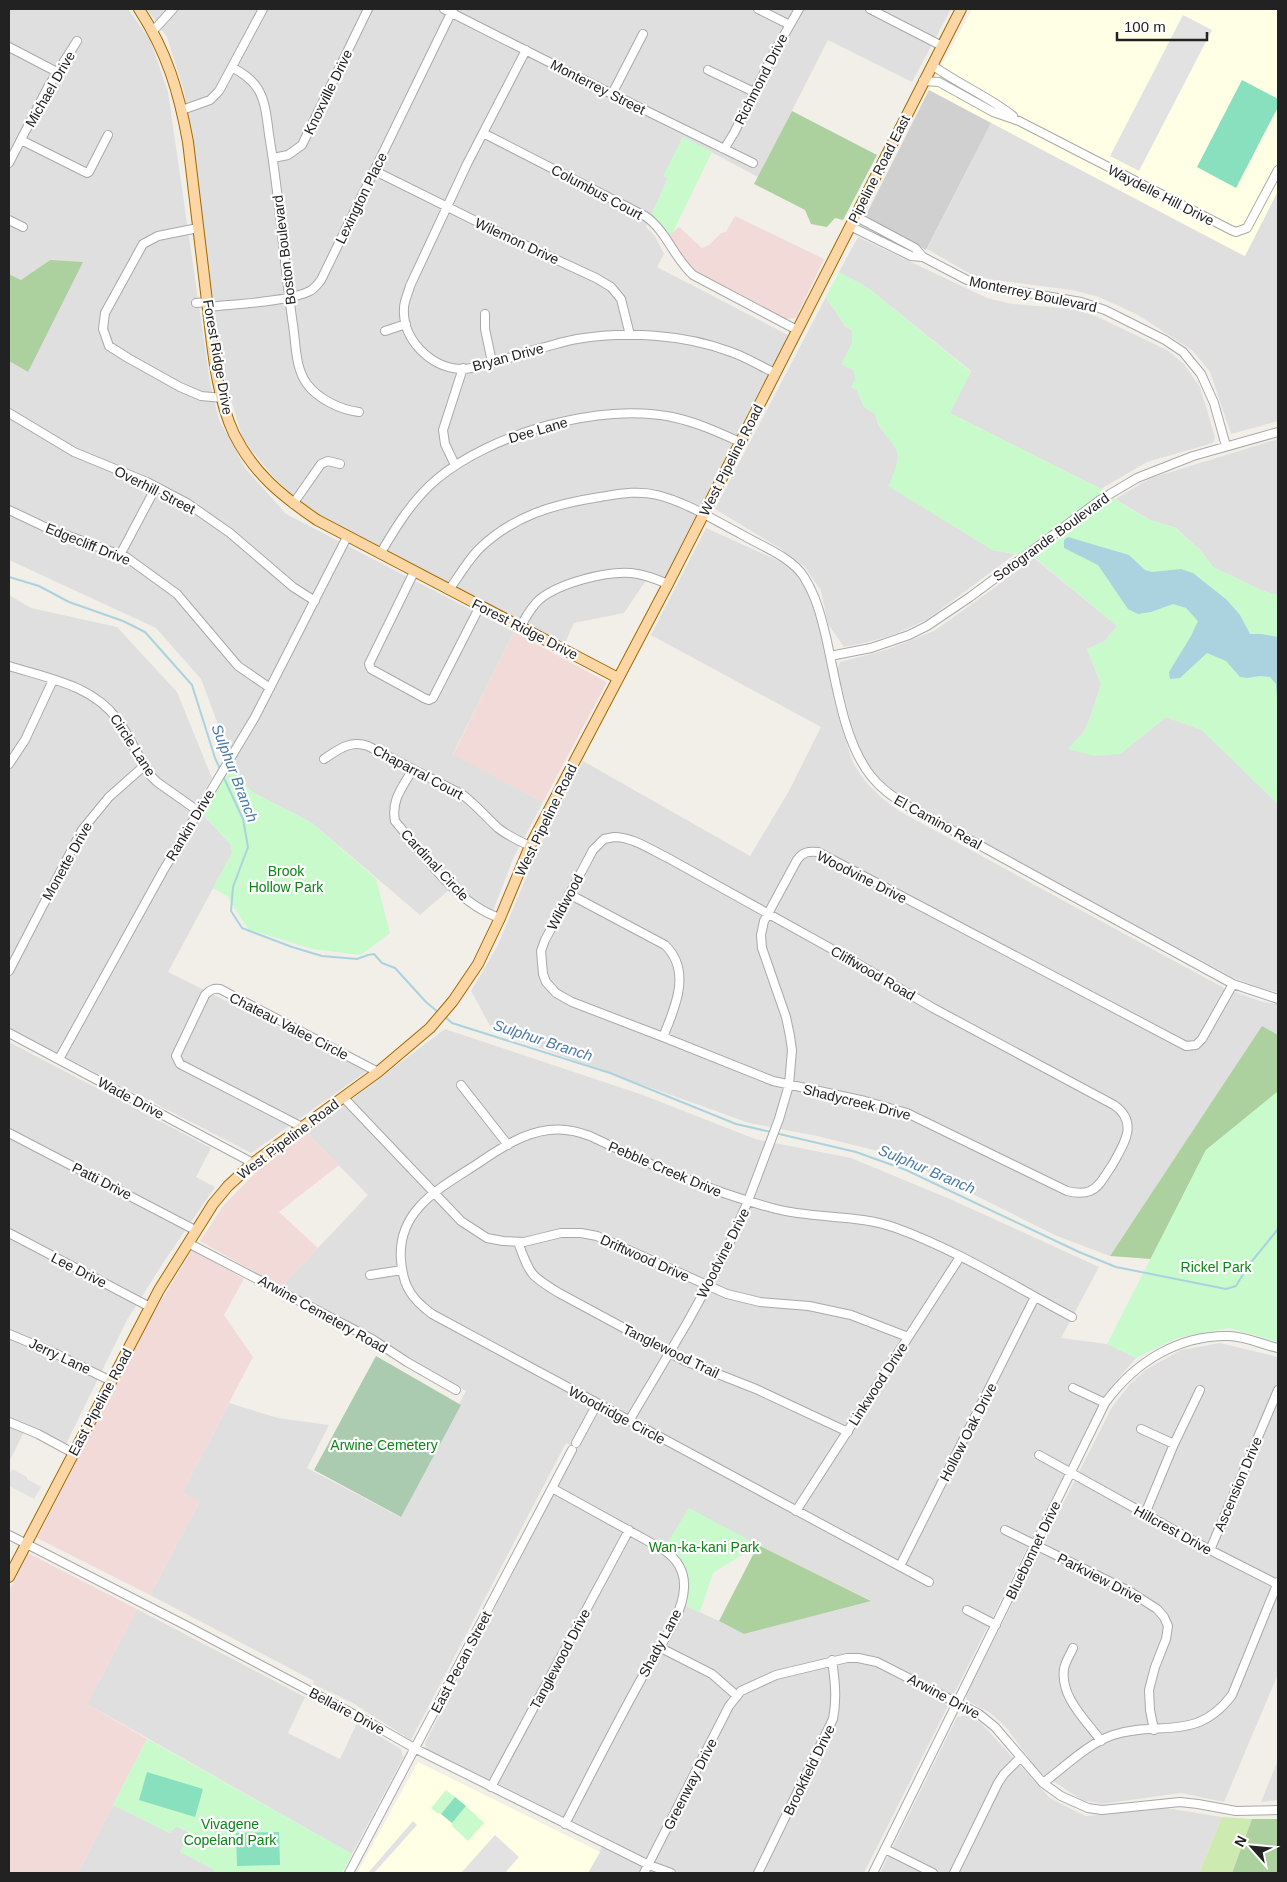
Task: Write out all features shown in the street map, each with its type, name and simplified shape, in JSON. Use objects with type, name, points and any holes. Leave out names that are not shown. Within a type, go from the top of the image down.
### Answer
[{"type":"main road","name":"Forest Ridge Drive","points":[[139,9],[153,30],[168,63],[182,110],[188,142],[208,304],[223,398],[234,434],[253,465],[276,491],[293,504],[347,537],[618,678]]},
{"type":"main road","name":"Pipeline Road East","points":[[797,330],[961,9]]},
{"type":"main road","name":"West Pipeline Road","points":[[196,1230],[213,1204],[228,1186],[253,1163],[378,1072],[430,1028],[454,1001],[478,964],[500,918],[530,846],[668,584],[797,330]]},
{"type":"main road","name":"East Pipeline Road","points":[[9,1577],[150,1306],[173,1265],[196,1230]]},
{"type":"street","points":[[153,30],[173,9]]},
{"type":"street","points":[[182,110],[210,100],[219,91],[263,9]]},
{"type":"street","name":"Knoxville Drive","points":[[273,158],[288,155],[302,145],[368,9]]},
{"type":"street","points":[[758,9],[790,24]]},
{"type":"street","name":"Richmond Drive","points":[[722,148],[726,146],[734,133],[799,9]]},
{"type":"street","points":[[870,9],[942,46]]},
{"type":"street","name":"Monterrey Street","points":[[450,10],[612,94],[753,163]]},
{"type":"street","name":"Lexington Place","points":[[196,304],[289,297],[311,290],[321,280],[375,171],[450,10]]},
{"type":"street","points":[[612,94],[643,34]]},
{"type":"street","name":"Michael Drive","points":[[9,163],[57,72],[77,41]]},
{"type":"street","points":[[9,47],[57,72]]},
{"type":"street","name":"Bryan Drive","points":[[526,50],[446,207],[405,300],[406,324],[415,344],[426,356],[445,365],[463,368],[576,339],[630,335],[657,337],[699,343],[731,352],[775,373]]},
{"type":"street","name":"Waydelle Hill Drive","points":[[932,65],[945,75],[998,104],[1019,121]]},
{"type":"street","name":"Boston Boulevard","points":[[232,67],[246,76],[259,90],[264,106],[273,158],[299,367],[307,384],[323,398],[335,405],[359,412]]},
{"type":"street","points":[[708,70],[754,92]]},
{"type":"street","name":"Waydelle Hill Drive","points":[[924,81],[939,82],[994,112],[1019,121],[1236,232],[1247,228],[1278,170]]},
{"type":"street","name":"Columbus Court","points":[[483,133],[646,216],[658,228],[682,265],[693,276],[797,330]]},
{"type":"street","points":[[21,140],[87,173],[108,135]]},
{"type":"street","name":"Wilemon Drive","points":[[375,171],[611,287],[621,299],[630,335]]},
{"type":"street","name":"Monterrey Boulevard","points":[[855,216],[915,248],[923,257],[967,280],[993,287],[1081,302],[1105,310],[1145,329],[1176,347],[1192,360],[1201,374],[1214,403],[1226,446]]},
{"type":"street","points":[[9,220],[23,228]]},
{"type":"street","name":"Monterrey Boulevard","points":[[850,226],[911,256],[923,257]]},
{"type":"street","points":[[198,228],[158,236],[143,244],[106,313],[103,329],[109,346],[128,358],[180,387],[201,396],[223,398]]},
{"type":"street","points":[[485,314],[492,362]]},
{"type":"street","points":[[385,331],[406,324]]},
{"type":"street","points":[[455,466],[445,444],[443,430],[463,368]]},
{"type":"street","name":"Overhill Street","points":[[9,413],[74,452],[156,486],[187,503],[230,533],[293,587],[315,601]]},
{"type":"street","name":"Dee Lane","points":[[380,554],[395,528],[415,500],[436,480],[455,466],[501,440],[524,432],[588,417],[614,414],[659,415],[673,417],[707,428],[740,442]]},
{"type":"street","name":"Sotogrande Boulevard","points":[[830,656],[871,648],[927,626],[970,597],[1121,486],[1144,474],[1195,455],[1278,432]]},
{"type":"street","points":[[293,504],[321,464],[328,461],[340,464]]},
{"type":"street","points":[[120,555],[156,486]]},
{"type":"street","name":"El Camino Real","points":[[449,590],[478,550],[500,531],[522,518],[559,505],[623,493],[644,493],[672,499],[703,514],[790,561],[799,570],[814,594],[818,605],[837,692],[848,730],[872,778],[887,792],[906,805],[1233,984],[1278,998]]},
{"type":"street","name":"Edgecliff Drive","points":[[9,510],[47,528],[120,555],[137,564],[177,594],[238,666],[270,688]]},
{"type":"street","name":"Rankin Drive","points":[[59,1060],[163,871],[270,688],[347,537]]},
{"type":"street","points":[[414,572],[369,664],[371,669],[424,698],[429,700],[433,698],[480,606]]},
{"type":"street","points":[[520,627],[529,612],[541,598],[559,588],[592,577],[632,573],[668,584]]},
{"type":"street","name":"Circle Lane","points":[[9,666],[84,690],[101,702],[117,719],[144,766],[157,782],[198,811]]},
{"type":"street","points":[[9,764],[25,740],[53,680]]},
{"type":"street","name":"Chaparral Court","points":[[324,758],[344,746],[360,743],[463,795],[476,805],[498,828],[510,837],[530,846]]},
{"type":"street","name":"Monette Drive","points":[[9,970],[82,830],[109,797],[144,766]]},
{"type":"street","name":"Cardinal Circle","points":[[412,769],[393,807],[395,821],[461,897],[488,914],[500,918]]},
{"type":"street","name":"Wildwood","points":[[546,982],[542,966],[542,950],[545,940],[593,850],[604,839],[614,837]]},
{"type":"street","name":"Cliffwood Road","points":[[614,837],[622,837],[639,844],[769,913],[933,1008],[1114,1105],[1126,1120]]},
{"type":"street","name":"Woodvine Drive","points":[[629,1421],[724,1256],[748,1201],[777,1125],[789,1085],[792,1050],[786,1018],[762,948],[762,928],[797,860],[806,852],[818,852],[1186,1046],[1196,1045],[1202,1039],[1233,984]]},
{"type":"street","points":[[569,894],[664,945],[670,951],[675,959],[680,984],[676,1006],[663,1036]]},
{"type":"street","name":"Shadycreek Drive","points":[[546,982],[556,993],[572,1002],[663,1036],[773,1081],[865,1101],[907,1113],[1074,1193],[1084,1193],[1092,1190],[1104,1177],[1126,1140],[1128,1129],[1126,1120]]},
{"type":"street","name":"Chateau Valee Circle","points":[[302,1127],[177,1061],[176,1056],[205,995],[211,990],[214,988],[220,990],[254,1006],[378,1072]]},
{"type":"street","name":"Wade Drive","points":[[9,1033],[253,1163]]},
{"type":"street","points":[[461,1085],[508,1145]]},
{"type":"street","name":"Driftwood Drive","points":[[343,1097],[434,1194],[468,1227],[487,1238],[518,1242],[532,1241],[561,1233],[597,1236],[708,1285],[748,1300],[809,1306],[851,1315],[908,1337]]},
{"type":"street","name":"Pebble Creek Drive","points":[[434,1194],[508,1145],[542,1131],[560,1129],[578,1132],[671,1174],[748,1201],[796,1213],[882,1224],[960,1257],[1072,1316]]},
{"type":"street","name":"Patti Drive","points":[[9,1133],[196,1230]]},
{"type":"street","name":"Woodridge Circle","points":[[434,1194],[424,1201],[407,1223],[400,1249],[402,1270],[413,1298],[432,1314],[929,1582]]},
{"type":"street","name":"Lee Drive","points":[[9,1233],[150,1306]]},
{"type":"street","name":"Tanglewood Trail","points":[[518,1242],[530,1272],[541,1282],[684,1361],[791,1404],[848,1432]]},
{"type":"street","name":"Arwine Cemetery Road","points":[[188,1243],[372,1339],[456,1390]]},
{"type":"street","name":"Linkwood Drive","points":[[796,1511],[960,1257]]},
{"type":"street","points":[[370,1275],[402,1270]]},
{"type":"street","name":"Hollow Oak Drive","points":[[900,1566],[1035,1297]]},
{"type":"street","name":"Jerry Lane","points":[[9,1334],[52,1352],[111,1381]]},
{"type":"street","name":"Bluebonnet Drive","points":[[873,1873],[1105,1403],[1120,1383],[1138,1366],[1154,1355],[1197,1340],[1231,1336],[1278,1348]]},
{"type":"street","points":[[1073,1388],[1105,1403]]},
{"type":"street","points":[[1145,1514],[1174,1444],[1200,1390]]},
{"type":"street","name":"Ascension Drive","points":[[1210,1550],[1278,1390]]},
{"type":"street","points":[[576,1443],[597,1404]]},
{"type":"street","points":[[9,1422],[38,1434],[73,1453]]},
{"type":"street","points":[[1141,1429],[1174,1444]]},
{"type":"street","name":"East Pecan Street","points":[[349,1873],[572,1450]]},
{"type":"street","name":"Hillcrest Drive","points":[[1039,1455],[1070,1474],[1210,1550],[1278,1583]]},
{"type":"street","name":"Shady Lane","points":[[552,1488],[673,1556],[683,1575],[684,1591],[676,1618],[565,1824]]},
{"type":"street","name":"Tanglewood Drive","points":[[491,1787],[628,1530]]},
{"type":"street","name":"Parkview Drive","points":[[1005,1530],[1129,1591],[1157,1609],[1164,1617],[1168,1626],[1166,1639],[1155,1667],[1149,1690],[1154,1730]]},
{"type":"street","name":"Bellaire Drive","points":[[9,1535],[217,1642],[416,1749],[649,1865],[671,1873]]},
{"type":"street","points":[[1043,1783],[1101,1741],[1120,1734],[1198,1724],[1225,1704],[1232,1695],[1278,1583]]},
{"type":"street","points":[[967,1610],[996,1625]]},
{"type":"street","points":[[659,1647],[712,1674],[737,1696]]},
{"type":"street","points":[[1073,1648],[1064,1668],[1065,1688],[1069,1697],[1101,1741]]},
{"type":"street","name":"Arwine Drive","points":[[737,1696],[751,1685],[776,1675],[832,1660],[858,1658],[877,1662],[958,1702],[989,1721],[1043,1783],[1061,1796],[1088,1808],[1102,1810],[1180,1802],[1236,1811],[1278,1810]]},
{"type":"street","name":"Brookfield Drive","points":[[758,1873],[833,1719],[836,1695],[832,1660]]},
{"type":"street","name":"Greenway Drive","points":[[644,1873],[729,1706],[737,1696]]},
{"type":"street","points":[[954,1873],[998,1783],[1021,1757]]},
{"type":"street","points":[[885,1849],[934,1873]]},
{"type":"shaded area","points":[[9,9],[128,9],[150,40],[168,92],[210,382],[219,420],[246,469],[286,514],[514,632],[453,754],[543,802],[513,859],[493,911],[477,903],[457,883],[420,915],[312,823],[252,792],[241,780],[232,762],[201,679],[156,628],[9,560],[9,361],[28,372],[50,260],[21,280],[9,274]]},
{"type":"shaded area","points":[[147,9],[951,9],[912,82],[828,40],[758,177],[683,137],[664,176],[668,178],[646,227],[655,236],[664,254],[657,267],[788,335],[664,578],[651,573],[624,613],[574,623],[565,643],[347,532],[303,505],[277,481],[243,440],[224,376],[184,91],[167,37]]},
{"type":"shaded area","points":[[972,9],[1278,9],[1278,191],[1245,256],[929,90]]},
{"type":"shaded area","points":[[1183,15],[1212,30],[1139,171],[1110,156]]},
{"type":"shaded area","points":[[929,90],[991,123],[926,250],[865,217]]},
{"type":"shaded area","points":[[991,123],[1244,256],[1278,191],[1278,421],[1231,434],[1210,372],[1193,351],[1138,315],[1099,297],[1072,290],[994,280],[972,275],[927,249]]},
{"type":"shaded area","points":[[735,216],[824,259],[796,318],[785,319],[711,281],[692,268],[683,259],[668,236],[679,227],[702,248],[709,245],[721,233],[726,232]]},
{"type":"shaded area","points":[[858,237],[987,298],[1012,304],[1074,309],[1098,317],[1167,350],[1184,364],[1200,387],[1215,437],[1213,443],[1147,462],[1101,489],[950,413],[971,371],[868,288],[839,272]]},
{"type":"shaded area","points":[[826,297],[845,326],[852,330],[857,390],[864,407],[875,414],[879,426],[895,446],[899,457],[897,469],[992,550],[1015,554],[928,619],[898,633],[844,647],[828,624],[821,591],[805,567],[781,549],[715,509]]},
{"type":"shaded area","points":[[1278,439],[1278,595],[1263,591],[1213,567],[1200,550],[1176,528],[1150,520],[1115,499],[1151,478]]},
{"type":"shaded area","points":[[706,528],[779,561],[795,571],[807,588],[819,624],[840,722],[853,763],[865,781],[883,799],[899,811],[1224,988],[1263,1002],[1278,1004],[1278,1035],[1262,1027],[1110,1256],[1057,1236],[894,1155],[817,1136],[749,1123],[493,1031],[471,991],[497,947],[541,842],[583,761],[750,856],[789,791],[821,727],[651,635]]},
{"type":"shaded area","points":[[1033,557],[1117,626],[1105,641],[1087,649],[1101,684],[1084,732],[1068,749],[1120,754],[1166,717],[1202,730],[1278,804],[1278,992],[1234,978],[900,798],[874,775],[861,753],[853,731],[837,670],[840,662],[886,650],[934,631],[997,586]]},
{"type":"shaded area","points":[[9,595],[31,608],[117,627],[177,692],[212,778],[195,806],[231,845],[232,853],[168,972],[367,1071],[251,1153],[9,1028]]},
{"type":"shaded area","points":[[514,632],[605,681],[606,684],[543,802],[453,755]]},
{"type":"shaded area","points":[[445,1029],[643,1095],[755,1139],[851,1158],[950,1199],[1099,1267],[1061,1338],[1107,1344],[1136,1358],[1111,1387],[1095,1413],[864,1873],[588,1873],[607,1838],[427,1751],[425,1743],[577,1449],[566,1443],[411,1740],[351,1702],[313,1684],[314,1681],[150,1595],[199,1502],[182,1493],[229,1403],[278,1418],[329,1425],[307,1468],[400,1517],[466,1391],[281,1287],[368,1195],[307,1133]],"holes":[[[689,1509],[870,1600],[744,1634],[686,1606],[689,1578],[684,1565],[676,1553]]]},
{"type":"shaded area","points":[[9,1042],[211,1148],[196,1177],[215,1187],[127,1320],[65,1446],[27,1426],[9,1462]]},
{"type":"shaded area","points":[[307,1133],[339,1165],[279,1212],[318,1248],[281,1287],[200,1241],[223,1206],[256,1172]]},
{"type":"shaded area","points":[[192,1250],[244,1279],[224,1315],[253,1357],[182,1493],[199,1502],[150,1595],[37,1538],[147,1324]]},
{"type":"shaded area","points":[[1220,1343],[1278,1357],[1278,1674],[1224,1802],[1181,1793],[1102,1804],[1082,1800],[1039,1772],[1005,1726],[989,1712],[967,1701],[966,1695],[1112,1407],[1130,1384],[1147,1369],[1181,1350]]},
{"type":"shaded area","points":[[12,1469],[41,1487],[34,1499],[9,1486],[9,1476]]},
{"type":"shaded area","points":[[28,1553],[137,1609],[87,1704],[147,1739],[78,1873],[9,1873],[9,1591]]},
{"type":"shaded area","points":[[137,1609],[305,1697],[288,1733],[340,1759],[357,1723],[401,1749],[403,1758],[352,1854],[87,1704]]},
{"type":"shaded area","points":[[967,1715],[981,1723],[1049,1797],[1086,1816],[1166,1808],[1222,1817],[1199,1873],[880,1873],[957,1717]]},
{"type":"shaded area","points":[[1278,1760],[1278,1800],[1261,1802]]},
{"type":"shaded area","points":[[418,1762],[600,1852],[588,1873],[357,1873]]},
{"type":"shaded area","points":[[113,1805],[170,1833],[176,1826],[190,1833],[180,1852],[215,1870],[213,1873],[78,1873]]},
{"type":"shaded area","points":[[413,1821],[417,1825],[374,1873],[368,1873]]},
{"type":"shaded area","points":[[495,1835],[519,1857],[505,1873],[461,1873]]},
{"type":"green space","points":[[1242,80],[1278,99],[1278,107],[1236,188],[1197,167]]},
{"type":"green space","points":[[792,111],[877,155],[843,220],[835,218],[827,227],[811,224],[805,210],[754,184]]},
{"type":"green space","points":[[683,137],[712,152],[673,232],[668,236],[651,215],[668,178],[663,176]]},
{"type":"green space","points":[[50,260],[83,262],[28,372],[9,361],[9,274],[21,280]]},
{"type":"green space","points":[[839,272],[868,288],[971,372],[950,413],[1101,489],[1150,520],[1175,528],[1200,550],[1213,567],[1263,591],[1278,595],[1278,804],[1202,730],[1166,717],[1120,754],[1095,756],[1068,749],[1084,732],[1101,684],[1087,649],[1105,641],[1117,626],[1034,557],[992,550],[888,486],[895,471],[897,460],[895,447],[885,435],[875,414],[864,407],[857,390],[851,387],[855,379],[854,371],[841,364],[852,343],[852,330],[845,326],[826,297]]},
{"type":"green space","name":"Brook Hollow Park","points":[[232,762],[241,779],[252,792],[312,823],[376,879],[390,933],[361,955],[312,949],[248,929],[227,896],[213,888],[232,853],[231,845],[201,812]]},
{"type":"green space","points":[[1262,1026],[1278,1035],[1278,1092],[1206,1150],[1151,1259],[1110,1256]]},
{"type":"green space","name":"Rickel Park","points":[[1278,1091],[1278,1342],[1229,1328],[1177,1338],[1136,1358],[1107,1344],[1206,1150]]},
{"type":"green space","name":"Arwine Cemetery","points":[[376,1356],[461,1405],[401,1517],[314,1470]]},
{"type":"green space","name":"Wan-ka-kani Park","points":[[689,1508],[758,1545],[713,1573],[700,1612],[686,1606],[689,1587],[687,1572],[679,1558],[666,1545]]},
{"type":"green space","points":[[758,1545],[871,1601],[744,1634],[719,1621]]},
{"type":"green space","name":"Vivagene Copeland Park","points":[[147,1739],[352,1854],[342,1873],[213,1873],[214,1870],[180,1852],[189,1832],[176,1826],[170,1833],[113,1805]]},
{"type":"green space","points":[[147,1772],[203,1789],[195,1817],[139,1800]]},
{"type":"green space","points":[[446,1790],[455,1797],[441,1814],[437,1813],[431,1808]]},
{"type":"green space","points":[[455,1797],[466,1806],[452,1823],[441,1814]]},
{"type":"green space","points":[[466,1806],[484,1823],[468,1841],[452,1826],[452,1823]]},
{"type":"green space","points":[[1222,1817],[1252,1819],[1232,1873],[1199,1873]]},
{"type":"green space","points":[[1252,1819],[1278,1819],[1278,1873],[1232,1873]]},
{"type":"green space","points":[[279,1832],[280,1865],[237,1866],[236,1833]]},
{"type":"water","points":[[1068,537],[1129,555],[1145,570],[1152,572],[1181,569],[1193,573],[1227,600],[1240,615],[1250,634],[1278,637],[1278,714],[1276,684],[1270,677],[1240,677],[1226,661],[1207,653],[1180,678],[1170,679],[1169,672],[1198,621],[1186,608],[1173,604],[1151,612],[1138,614],[1128,609],[1098,565],[1064,548],[1064,540]]},
{"type":"waterway","name":"Sulphur Branch","points":[[9,577],[39,586],[69,602],[123,621],[145,632],[192,685],[220,769]]},
{"type":"waterway","name":"Sulphur Branch","points":[[223,776],[243,819],[248,847],[233,887],[231,911],[242,928],[322,956],[357,959],[374,954],[382,963],[395,968],[426,1002],[438,1012]]},
{"type":"waterway","name":"Sulphur Branch","points":[[444,1016],[452,1023],[610,1073],[736,1124],[771,1132]]},
{"type":"waterway","name":"Sulphur Branch","points":[[775,1133],[856,1152],[906,1170],[1079,1252],[1116,1267],[1226,1289],[1236,1286],[1248,1266],[1278,1229]]}]
